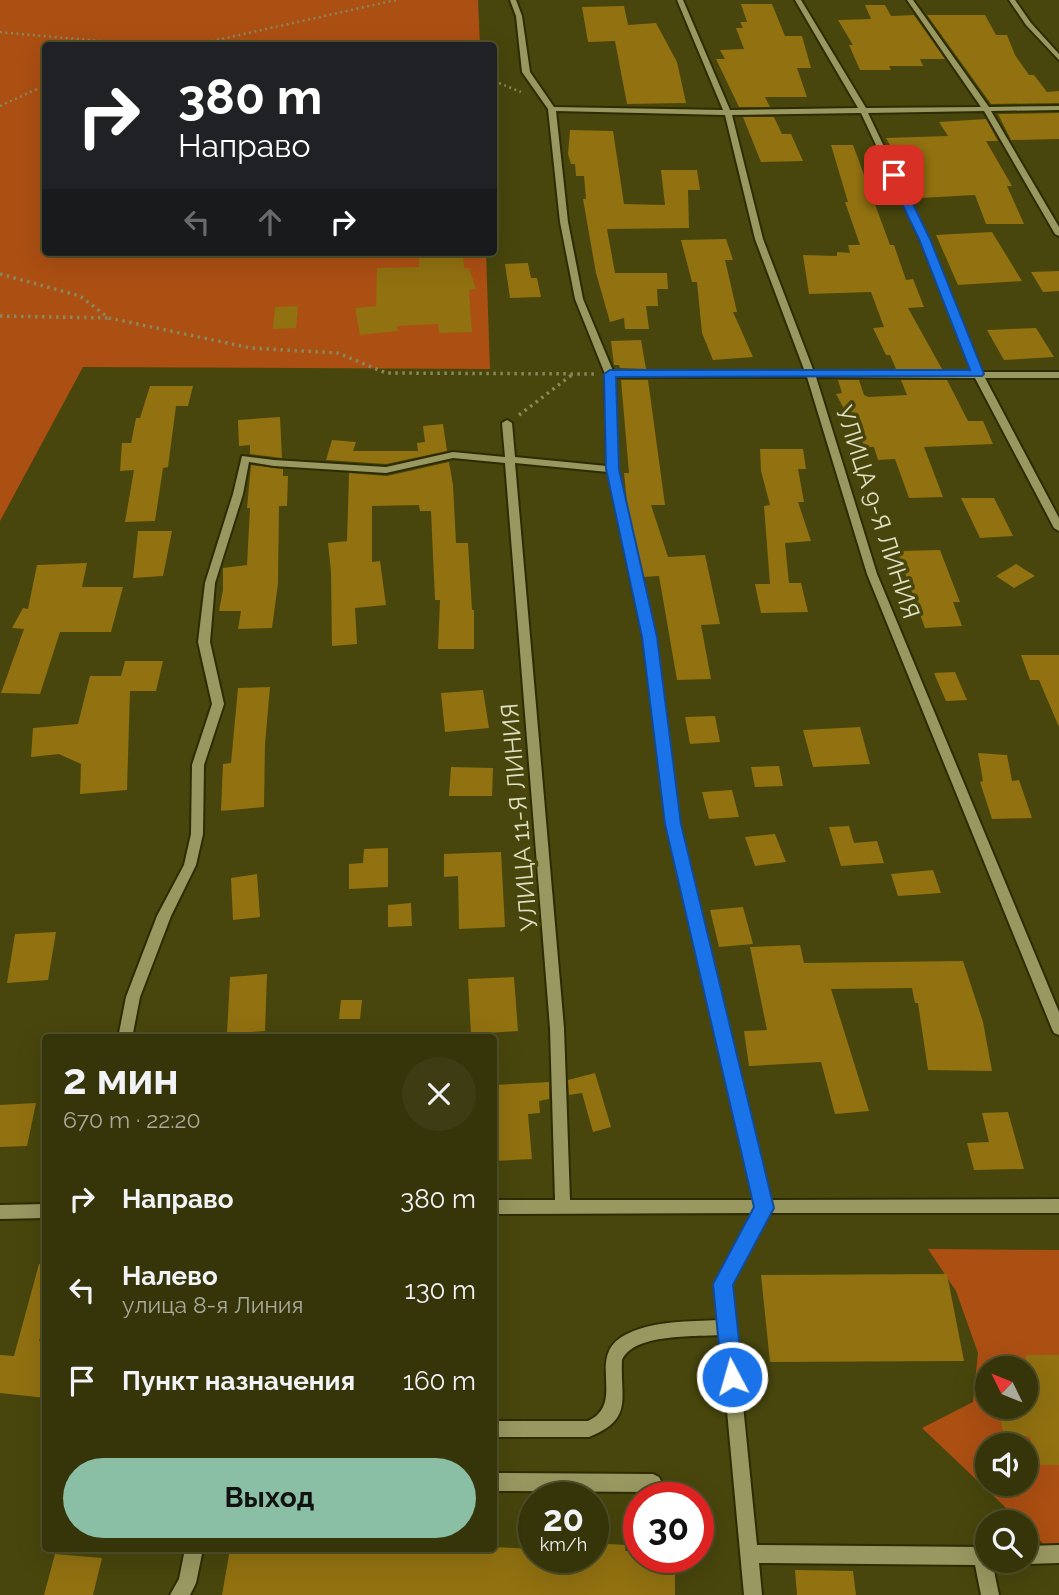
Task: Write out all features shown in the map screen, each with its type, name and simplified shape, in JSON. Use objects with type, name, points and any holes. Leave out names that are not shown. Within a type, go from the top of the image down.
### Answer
[{"type":"street","points":[[513,0],[519,16],[526,72],[552,109],[564,222],[579,299],[610,374],[612,469],[649,637],[673,824],[764,1208],[723,1284],[753,1595]]},
{"type":"street","name":"УЛИЦА 9-Я ЛИНИЯ","points":[[680,0],[728,113],[759,239],[810,373],[872,574],[1059,1030]]},
{"type":"street","points":[[798,0],[863,110],[924,239],[978,374],[1059,528]]},
{"type":"street","points":[[910,0],[986,108],[1059,234]]},
{"type":"street","points":[[1012,0],[1028,24],[1059,58]]},
{"type":"street","points":[[552,109],[728,113],[1059,108]]},
{"type":"street","points":[[610,374],[1059,375]]},
{"type":"street","name":"УЛИЦА 11-Я ЛИНИЯ","points":[[507,424],[557,1028],[563,1208]]},
{"type":"street","points":[[126,1034],[133,997],[164,916],[190,865],[197,834],[198,765],[218,704],[204,642],[210,583],[238,494],[245,458],[274,463],[386,470],[453,455],[612,469]]},
{"type":"street","points":[[497,1207],[1059,1206]]},
{"type":"street","points":[[0,1212],[42,1211]]},
{"type":"street","points":[[497,1482],[623,1483]]},
{"type":"street","points":[[179,1595],[187,1583],[193,1552]]},
{"type":"street","points":[[1038,1555],[1059,1554]]},
{"type":"street","points":[[749,1555],[975,1556]]},
{"type":"street","points":[[987,1573],[990,1595]]},
{"type":"lane","points":[[497,1429],[589,1429],[601,1426],[611,1417],[614,1405],[613,1364],[619,1349],[627,1341],[641,1336],[727,1327]]},
{"type":"path","points":[[208,42],[396,0]]},
{"type":"path","points":[[0,32],[111,42]]},
{"type":"path","points":[[0,106],[42,87]]},
{"type":"path","points":[[0,274],[80,296],[109,318]]},
{"type":"path","points":[[0,316],[109,318],[251,348],[338,353],[386,373],[610,374]]},
{"type":"path","points":[[507,424],[573,374]]},
{"type":"shaded area","points":[[0,0],[478,0],[480,42],[42,42],[42,256],[486,256],[490,369],[83,367],[0,521]]},
{"type":"shaded area","points":[[928,1249],[1059,1250],[1059,1559],[1038,1539],[1038,1510],[1008,1510],[994,1496],[1038,1496],[1038,1433],[975,1433],[975,1478],[922,1428],[973,1402],[975,1382],[975,1419],[1038,1419],[1038,1356],[978,1356],[956,1291]]},
{"type":"building","points":[[741,4],[772,4],[785,36],[802,36],[811,68],[797,68],[807,97],[765,97],[770,107],[739,107],[716,59],[725,59],[720,50],[744,49],[736,28],[743,28],[740,22],[747,22]]},
{"type":"building","points":[[865,5],[885,5],[891,16],[914,15],[945,59],[920,59],[923,66],[889,66],[891,70],[860,70],[849,45],[853,45],[838,20],[871,19]]},
{"type":"building","points":[[624,6],[628,25],[656,23],[677,62],[686,103],[627,104],[615,41],[588,42],[582,7]]},
{"type":"building","points":[[927,15],[985,15],[996,35],[1007,35],[1015,55],[1029,75],[1034,75],[1047,92],[1059,91],[1059,103],[991,104]]},
{"type":"building","points":[[1059,113],[1059,139],[1011,140],[998,114]]},
{"type":"building","points":[[743,117],[774,117],[782,134],[791,134],[803,161],[761,162]]},
{"type":"building","points":[[986,119],[998,141],[986,141],[1012,186],[1007,186],[1024,224],[986,224],[975,195],[920,198],[886,138],[948,136],[939,122]]},
{"type":"building","points":[[570,130],[613,131],[624,204],[665,205],[661,170],[697,170],[700,190],[688,190],[689,228],[607,229],[615,273],[667,273],[668,289],[657,289],[658,306],[646,306],[649,329],[625,329],[624,318],[610,322],[596,273],[583,199],[586,199],[584,176],[576,176],[575,164],[571,164],[568,154]]},
{"type":"building","points":[[831,145],[853,145],[890,245],[894,245],[906,280],[913,279],[924,307],[908,308],[942,369],[896,369],[873,328],[884,327],[871,292],[809,294],[803,255],[837,256],[837,252],[850,253],[848,245],[860,245],[845,202],[848,202]]},
{"type":"building","points":[[992,232],[1022,281],[958,285],[936,235]]},
{"type":"building","points":[[726,239],[733,260],[725,260],[737,312],[733,312],[753,357],[713,360],[702,333],[697,282],[692,282],[681,240]]},
{"type":"building","points":[[419,256],[463,256],[464,268],[469,268],[476,289],[469,290],[472,332],[439,333],[438,324],[397,326],[398,331],[360,335],[355,308],[376,306],[377,268],[419,267]]},
{"type":"building","points":[[528,263],[531,278],[537,278],[541,297],[510,298],[505,264]]},
{"type":"building","points":[[1059,271],[1059,291],[1043,292],[1031,272]]},
{"type":"building","points":[[298,306],[296,328],[273,329],[275,307]]},
{"type":"building","points":[[1036,328],[1054,357],[1004,360],[987,330]]},
{"type":"building","points":[[641,340],[646,369],[620,368],[619,365],[614,365],[611,341]]},
{"type":"building","points":[[621,380],[648,380],[665,505],[651,505],[668,557],[705,555],[720,624],[701,625],[711,679],[677,680],[659,576],[644,577],[627,503],[624,473],[629,473]]},
{"type":"building","points":[[838,380],[859,380],[864,395],[869,397],[907,395],[901,380],[947,380],[968,421],[983,421],[993,444],[924,447],[943,497],[909,498],[895,459],[878,460],[874,447],[865,447],[836,394],[842,393]]},
{"type":"building","points":[[150,386],[193,386],[188,406],[176,406],[168,467],[163,468],[155,521],[125,522],[134,470],[120,471],[122,443],[131,443],[136,418],[140,418]]},
{"type":"building","points":[[280,417],[282,458],[250,454],[250,445],[239,446],[238,420]]},
{"type":"building","points":[[443,424],[447,451],[386,464],[326,460],[332,440],[356,442],[353,451],[418,451],[417,443],[425,442],[423,426]]},
{"type":"building","points":[[760,449],[803,449],[806,469],[798,469],[804,502],[798,502],[811,541],[785,543],[789,583],[801,583],[808,612],[761,613],[755,584],[770,584],[764,506],[770,505],[761,471]]},
{"type":"building","points":[[449,462],[456,543],[468,543],[474,610],[474,649],[438,649],[440,600],[435,600],[431,511],[420,511],[419,505],[372,506],[372,562],[380,561],[386,605],[355,608],[357,644],[332,646],[328,543],[347,541],[349,473],[387,476]]},
{"type":"building","points":[[251,465],[283,469],[283,476],[288,476],[287,506],[279,506],[278,583],[272,628],[238,629],[241,611],[219,611],[223,568],[247,565],[250,508],[247,508]]},
{"type":"building","points":[[961,498],[994,498],[1013,536],[980,538]]},
{"type":"building","points":[[138,531],[172,531],[163,576],[133,578]]},
{"type":"building","points":[[940,550],[960,602],[953,602],[962,626],[925,628],[897,551]]},
{"type":"building","points":[[87,563],[82,587],[123,587],[111,632],[60,632],[40,694],[1,693],[24,629],[12,628],[23,608],[28,609],[37,565]]},
{"type":"building","points":[[1016,564],[1035,576],[1014,588],[996,576]]},
{"type":"building","points":[[1021,655],[1059,655],[1059,727],[1039,680],[1030,680]]},
{"type":"building","points":[[125,661],[163,661],[156,691],[130,691],[127,790],[80,794],[81,764],[59,754],[31,757],[33,728],[78,724],[90,676],[121,676]]},
{"type":"building","points":[[955,672],[967,700],[946,701],[934,673]]},
{"type":"building","points":[[270,687],[265,744],[264,807],[221,811],[223,764],[231,763],[238,688]]},
{"type":"building","points":[[483,690],[489,728],[445,732],[441,693]]},
{"type":"building","points":[[715,716],[720,742],[690,744],[685,717]]},
{"type":"building","points":[[860,727],[870,764],[813,767],[803,730]]},
{"type":"building","points":[[978,753],[1007,755],[1012,781],[1019,780],[1032,818],[992,819],[980,782],[983,781]]},
{"type":"building","points":[[779,766],[783,786],[755,787],[751,767]]},
{"type":"building","points":[[451,767],[493,768],[492,796],[449,796]]},
{"type":"building","points":[[732,790],[739,817],[709,819],[702,792]]},
{"type":"building","points":[[849,826],[854,843],[877,841],[884,863],[841,866],[829,827]]},
{"type":"building","points":[[775,834],[786,862],[755,866],[745,837]]},
{"type":"building","points":[[388,848],[388,887],[349,889],[349,864],[363,863],[364,849]]},
{"type":"building","points":[[501,852],[505,927],[459,929],[458,876],[444,877],[444,854]]},
{"type":"building","points":[[933,870],[941,893],[898,896],[891,874]]},
{"type":"building","points":[[257,874],[260,917],[233,920],[231,878]]},
{"type":"building","points":[[411,903],[412,926],[388,927],[388,905]]},
{"type":"building","points":[[743,907],[753,944],[719,947],[710,910]]},
{"type":"building","points":[[56,932],[48,980],[7,983],[15,934]]},
{"type":"building","points":[[800,945],[804,963],[963,961],[983,1022],[992,1071],[928,1070],[918,1003],[915,1003],[912,988],[831,989],[869,1111],[835,1114],[821,1062],[749,1066],[744,1031],[767,1030],[750,947]]},
{"type":"building","points":[[267,974],[265,1031],[227,1034],[230,977]]},
{"type":"building","points":[[514,977],[518,1031],[471,1034],[468,979]]},
{"type":"building","points":[[341,1000],[362,1000],[360,1019],[339,1019]]},
{"type":"building","points":[[595,1073],[611,1127],[593,1132],[582,1093],[569,1095],[568,1080]]},
{"type":"building","points":[[549,1082],[549,1099],[539,1101],[540,1113],[528,1114],[532,1159],[497,1161],[497,1085]]},
{"type":"building","points":[[36,1103],[27,1146],[0,1147],[0,1105]]},
{"type":"building","points":[[1008,1112],[1024,1169],[974,1170],[967,1143],[989,1142],[982,1113]]},
{"type":"building","points":[[39,1264],[42,1264],[42,1331],[39,1341],[42,1341],[42,1398],[0,1393],[0,1355],[14,1356]]},
{"type":"building","points":[[947,1274],[964,1361],[770,1362],[761,1275]]},
{"type":"building","points":[[1059,1355],[1059,1465],[1038,1465],[1038,1433],[1003,1433],[1000,1419],[1038,1419],[1038,1356],[1026,1356]]},
{"type":"building","points":[[609,1544],[623,1545],[623,1573],[675,1573],[675,1595],[222,1595],[229,1552],[470,1554],[497,1552],[497,1547],[518,1548],[518,1573],[609,1573]]},
{"type":"building","points":[[55,1554],[102,1558],[93,1595],[44,1595]]},
{"type":"building","points":[[795,1570],[853,1571],[856,1595],[797,1595]]},
{"type":"route","points":[[732,1377],[723,1284],[764,1208],[673,824],[649,637],[612,469],[610,374],[978,374],[924,239],[894,175]]}]
